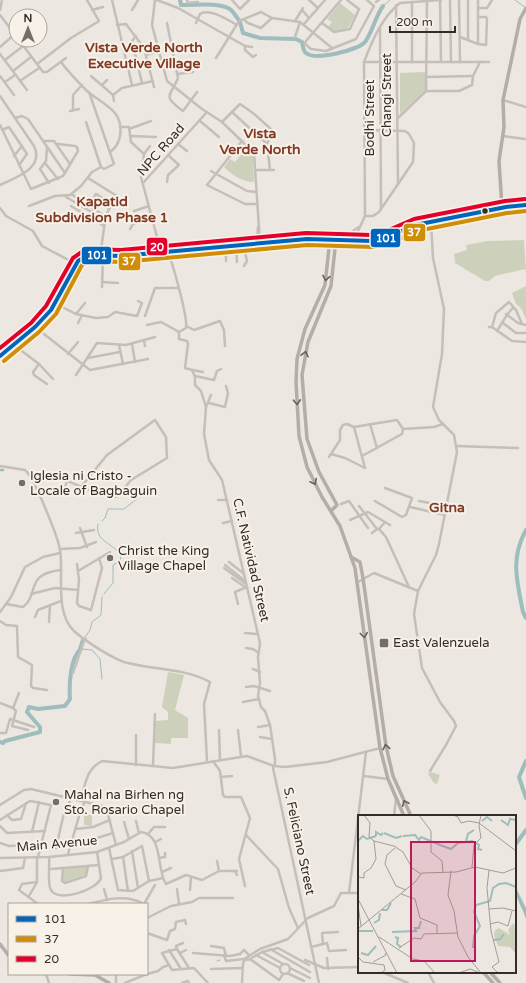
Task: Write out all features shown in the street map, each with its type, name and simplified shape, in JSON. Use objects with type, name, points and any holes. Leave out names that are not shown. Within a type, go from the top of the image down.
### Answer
[{"type":"main road","points":[[502,208],[499,161],[503,136],[503,100],[520,19],[526,8]]},
{"type":"main road","points":[[0,356],[35,327],[56,304],[76,265],[85,256],[168,252],[294,240],[376,241],[408,227],[502,208],[526,205]]},
{"type":"main road","points":[[330,241],[325,285],[303,335],[297,359],[296,382],[301,450],[314,484],[340,526],[355,568],[380,748],[388,779],[404,815]]},
{"type":"main road","points":[[331,511],[339,505],[319,472],[306,435],[302,372],[308,342],[331,286],[336,241]]},
{"type":"main road","points":[[312,315],[318,318]]},
{"type":"main road","points":[[301,450],[310,448]]},
{"type":"main road","points":[[351,557],[360,562],[363,578],[386,746],[393,776],[411,815]]},
{"type":"main road","points":[[362,614],[368,613]]},
{"type":"main road","points":[[372,690],[378,689]]},
{"type":"main road","points":[[0,944],[2,950]]},
{"type":"main road","points":[[484,973],[493,983]]},
{"type":"main road","points":[[491,973],[500,983]]},
{"type":"main road","points":[[97,975],[109,983]]},
{"type":"street","points":[[0,10],[2,0]]},
{"type":"street","points":[[37,64],[71,38],[97,22],[99,19],[87,0]]},
{"type":"street","points":[[112,0],[132,85]]},
{"type":"street","points":[[132,10],[138,0]]},
{"type":"street","points":[[252,47],[245,46],[197,21],[169,4],[156,0],[152,23],[166,79],[172,87],[222,122],[254,153],[256,170],[258,243]]},
{"type":"street","points":[[188,0],[188,3],[198,2]]},
{"type":"street","points":[[233,0],[240,8],[249,0]]},
{"type":"street","points":[[309,0],[318,8]]},
{"type":"street","points":[[304,24],[325,0]]},
{"type":"street","points":[[341,0],[306,41],[306,44],[311,49],[326,51],[356,39],[374,6],[367,0]]},
{"type":"street","points":[[322,23],[334,32],[350,29],[359,9],[347,0]]},
{"type":"street","points":[[354,240],[365,216],[364,62],[387,14],[400,3],[441,0],[441,62]]},
{"type":"street","points":[[450,0],[451,62]]},
{"type":"street","points":[[459,0],[460,62]]},
{"type":"street","points":[[468,0],[468,40]]},
{"type":"street","points":[[478,0],[478,44]]},
{"type":"street","points":[[478,8],[486,8],[492,0]]},
{"type":"street","points":[[426,92],[427,1]]},
{"type":"street","points":[[412,2],[412,62]]},
{"type":"street","name":"Changi Street","points":[[396,6],[398,184]]},
{"type":"street","points":[[92,10],[103,8]]},
{"type":"street","points":[[295,21],[302,9],[309,18]]},
{"type":"street","points":[[216,58],[237,25],[243,19],[261,12],[272,18],[295,21],[304,24],[332,48]]},
{"type":"street","points":[[197,21],[201,13],[207,13],[237,25]]},
{"type":"street","points":[[0,15],[8,25]]},
{"type":"street","points":[[460,37],[485,46],[487,40],[487,19],[486,17],[478,17]]},
{"type":"street","points":[[243,19],[248,23],[261,28],[272,18]]},
{"type":"street","points":[[295,37],[300,22]]},
{"type":"street","points":[[117,25],[126,23],[143,46],[154,87]]},
{"type":"street","points":[[167,23],[177,74],[177,80],[169,92],[170,98],[174,105],[183,111],[197,92]]},
{"type":"street","name":"Bodhi Street","points":[[380,28],[381,208]]},
{"type":"street","points":[[136,36],[132,41],[142,83]]},
{"type":"street","points":[[245,46],[244,50],[253,58],[256,55]]},
{"type":"street","points":[[5,60],[20,48]]},
{"type":"street","points":[[24,48],[39,68],[44,72],[66,58]]},
{"type":"street","points":[[146,55],[159,51]]},
{"type":"street","points":[[0,54],[26,90]]},
{"type":"street","points":[[13,71],[31,57]]},
{"type":"street","points":[[61,62],[82,86],[115,113],[120,127],[120,139],[117,146],[110,152]]},
{"type":"street","points":[[364,62],[489,62]]},
{"type":"street","points":[[397,118],[426,92],[459,91],[472,85],[473,76],[480,62]]},
{"type":"street","points":[[20,81],[39,68]]},
{"type":"street","points":[[177,74],[193,72]]},
{"type":"street","points":[[5,82],[15,75]]},
{"type":"street","points":[[0,76],[14,95]]},
{"type":"street","points":[[92,76],[113,95],[114,101]]},
{"type":"street","points":[[426,77],[473,76]]},
{"type":"street","points":[[102,85],[106,80]]},
{"type":"street","points":[[113,95],[120,89],[153,81]]},
{"type":"street","points":[[79,109],[71,110],[73,95],[82,86]]},
{"type":"street","points":[[29,206],[55,196],[66,196],[71,194],[88,178],[92,172],[101,167],[105,169],[114,164],[89,92]]},
{"type":"street","points":[[0,96],[37,152],[35,162],[23,174],[0,186]]},
{"type":"street","points":[[503,100],[526,107]]},
{"type":"street","points":[[222,122],[240,104],[253,113],[272,130],[267,144],[270,170]]},
{"type":"street","name":"NPC Road","points":[[161,252],[153,217],[143,184],[207,112]]},
{"type":"street","points":[[232,112],[267,144]]},
{"type":"street","points":[[15,118],[22,116],[27,118],[65,172]]},
{"type":"street","points":[[200,120],[219,137]]},
{"type":"street","points":[[120,127],[129,129],[151,121]]},
{"type":"street","points":[[86,122],[101,167]]},
{"type":"street","points":[[0,125],[31,189],[58,179],[65,172],[78,151],[77,147],[58,144]]},
{"type":"street","points":[[2,130],[9,127],[27,154],[19,165]]},
{"type":"street","points":[[129,129],[132,143],[144,154]]},
{"type":"street","points":[[364,130],[408,132],[414,143],[413,162],[375,215],[365,216]]},
{"type":"street","points":[[130,136],[156,137]]},
{"type":"street","points":[[503,136],[525,139]]},
{"type":"street","points":[[44,141],[53,140],[58,144],[70,164]]},
{"type":"street","points":[[242,141],[216,175],[207,184],[208,187],[245,204],[257,204]]},
{"type":"street","points":[[178,144],[187,151]]},
{"type":"street","points":[[14,156],[22,146]]},
{"type":"street","points":[[48,146],[45,163],[40,169],[49,183]]},
{"type":"street","points":[[143,184],[141,171],[144,154],[150,146]]},
{"type":"street","points":[[167,182],[168,175],[179,165],[168,155]]},
{"type":"street","points":[[45,163],[58,179]]},
{"type":"street","points":[[256,170],[274,170]]},
{"type":"street","points":[[211,171],[247,192],[256,192]]},
{"type":"street","points":[[88,178],[117,196]]},
{"type":"street","points":[[71,194],[106,215],[111,220]]},
{"type":"street","points":[[89,205],[95,194],[112,204],[108,208],[104,226],[102,287]]},
{"type":"street","points":[[66,196],[105,220]]},
{"type":"street","points":[[90,217],[100,197]]},
{"type":"street","points":[[98,202],[108,208]]},
{"type":"street","points":[[71,206],[104,226]]},
{"type":"street","points":[[134,211],[149,206]]},
{"type":"street","points":[[0,208],[6,216],[30,229],[42,246],[76,265]]},
{"type":"street","points":[[130,229],[133,224],[153,217]]},
{"type":"street","points":[[430,771],[456,726],[440,702],[422,668],[414,614],[418,590],[436,555],[456,463],[457,446],[454,435],[437,416],[433,407],[442,354],[444,309],[433,258],[431,222]]},
{"type":"street","points":[[350,240],[354,230],[360,226]]},
{"type":"street","points":[[236,245],[237,262]]},
{"type":"street","points":[[243,245],[247,261],[244,266]]},
{"type":"street","points":[[226,246],[226,261]]},
{"type":"street","points":[[168,252],[178,281],[178,288],[186,326]]},
{"type":"street","points":[[102,282],[118,283]]},
{"type":"street","points":[[145,316],[154,288],[178,288]]},
{"type":"street","points":[[56,304],[76,314],[103,319],[118,312],[136,316],[142,303],[138,300]]},
{"type":"street","points":[[522,324],[509,302],[498,311],[490,327],[512,341],[526,342]]},
{"type":"street","points":[[76,314],[85,303]]},
{"type":"street","points":[[498,331],[506,314],[513,308]]},
{"type":"street","points":[[506,314],[518,323],[526,325]]},
{"type":"street","points":[[78,323],[82,315]]},
{"type":"street","points":[[186,326],[194,330],[220,321],[224,330],[225,346]]},
{"type":"street","points":[[147,325],[161,322],[179,332]]},
{"type":"street","points":[[503,323],[516,333],[526,333]]},
{"type":"street","points":[[186,326],[179,332],[179,340],[188,343],[186,368],[203,372]]},
{"type":"street","points":[[35,327],[90,370],[148,359]]},
{"type":"street","points":[[76,375],[97,344],[119,346],[132,344],[155,337]]},
{"type":"street","points":[[144,340],[145,346]]},
{"type":"street","points":[[68,354],[78,342]]},
{"type":"street","points":[[132,344],[135,362]]},
{"type":"street","points":[[14,345],[39,364],[53,379]]},
{"type":"street","points":[[119,346],[123,364]]},
{"type":"street","points":[[87,358],[120,352]]},
{"type":"street","points":[[39,364],[33,372],[34,375],[48,384]]},
{"type":"street","points":[[195,376],[214,380],[217,371],[221,369]]},
{"type":"street","name":"C.F. Natividad Street","points":[[192,370],[195,376],[195,385],[202,391],[206,407],[204,432],[209,460],[222,480],[260,647],[259,699],[270,725],[274,766]]},
{"type":"street","points":[[209,403],[226,407],[228,393],[226,386]]},
{"type":"street","points":[[206,407],[209,403],[211,395]]},
{"type":"street","points":[[354,427],[365,468],[345,458],[330,455],[340,440],[341,427],[345,424],[354,427],[394,419],[403,429],[404,433],[401,436],[362,456]]},
{"type":"street","points":[[33,481],[48,477],[67,481],[81,487],[115,497],[118,496],[131,480],[168,458],[166,437],[155,420],[107,455],[81,487]]},
{"type":"street","points":[[370,424],[377,448]]},
{"type":"street","points":[[403,429],[434,427],[443,424]]},
{"type":"street","points":[[457,446],[518,448]]},
{"type":"street","points":[[0,466],[25,470],[33,481],[60,549],[61,601],[70,625],[75,632],[116,658],[125,662],[183,673],[210,682],[204,704],[208,761]]},
{"type":"street","points":[[63,494],[67,481]]},
{"type":"street","points":[[375,501],[402,517],[406,515],[412,498],[385,488]]},
{"type":"street","points":[[218,500],[227,500]]},
{"type":"street","points":[[339,505],[349,501],[368,528]]},
{"type":"street","points":[[419,501],[446,506]]},
{"type":"street","points":[[359,506],[386,537],[409,587]]},
{"type":"street","points":[[410,507],[445,515]]},
{"type":"street","points":[[350,520],[360,517],[368,512],[390,525]]},
{"type":"street","points":[[223,523],[232,521]]},
{"type":"street","points":[[372,533],[385,522]]},
{"type":"street","points":[[80,528],[87,547]]},
{"type":"street","points":[[76,533],[94,530]]},
{"type":"street","points":[[60,549],[87,547],[96,542]]},
{"type":"street","points":[[78,571],[110,552]]},
{"type":"street","points":[[0,612],[6,604],[25,567],[43,557],[60,554]]},
{"type":"street","points":[[77,564],[77,604],[88,610],[93,608],[102,568],[99,558]]},
{"type":"street","points":[[229,562],[244,574]]},
{"type":"street","points":[[225,566],[246,585]]},
{"type":"street","points":[[6,604],[23,607],[40,577],[51,571],[61,570]]},
{"type":"street","points":[[358,582],[374,573],[418,590]]},
{"type":"street","points":[[232,578],[246,585]]},
{"type":"street","points":[[238,604],[235,592],[246,585]]},
{"type":"street","points":[[31,594],[55,588],[78,590]]},
{"type":"street","points":[[35,617],[38,610],[61,601]]},
{"type":"street","points":[[49,622],[50,605]]},
{"type":"street","points":[[0,621],[6,625],[17,626],[17,653],[20,659],[32,665],[31,686],[34,688],[47,690]]},
{"type":"street","points":[[245,633],[257,634]]},
{"type":"street","points":[[73,668],[75,659],[85,638]]},
{"type":"street","points":[[246,648],[253,649],[259,653]]},
{"type":"street","points":[[253,669],[260,672]]},
{"type":"street","points":[[246,687],[259,687],[270,691]]},
{"type":"street","points":[[13,708],[19,693]]},
{"type":"street","points":[[243,702],[259,699]]},
{"type":"street","points":[[1,705],[16,710],[12,727],[28,730]]},
{"type":"street","points":[[153,766],[155,714]]},
{"type":"street","points":[[0,733],[6,733],[10,719],[13,719]]},
{"type":"street","points":[[13,719],[34,727]]},
{"type":"street","points":[[258,727],[270,725]]},
{"type":"street","points":[[219,730],[220,760]]},
{"type":"street","points":[[238,730],[241,756]]},
{"type":"street","points":[[136,735],[136,765]]},
{"type":"street","points":[[260,736],[272,739]]},
{"type":"street","points":[[81,800],[87,777],[100,761],[136,765],[178,767],[241,756],[251,757],[274,766],[285,767],[326,762],[380,748]]},
{"type":"street","points":[[359,815],[366,752]]},
{"type":"street","points":[[213,761],[220,771],[224,796],[240,796],[243,798],[243,805],[250,818],[239,859],[245,886]]},
{"type":"street","name":"S. Feliciano Street","points":[[274,766],[272,768],[289,838],[319,983]]},
{"type":"street","points":[[221,777],[232,776]]},
{"type":"street","points":[[364,776],[388,779]]},
{"type":"street","points":[[0,805],[27,789],[44,791],[106,807],[116,846]]},
{"type":"street","points":[[56,848],[66,808],[71,798]]},
{"type":"street","points":[[394,815],[396,798]]},
{"type":"street","points":[[0,820],[26,803],[32,801],[51,806],[38,857],[37,882],[29,896]]},
{"type":"street","points":[[68,854],[85,801]]},
{"type":"street","points":[[32,832],[39,802]]},
{"type":"street","points":[[8,815],[12,820],[21,819],[24,814],[26,803]]},
{"type":"street","points":[[76,829],[98,826],[110,820]]},
{"type":"street","points":[[136,821],[139,833],[148,834],[155,842],[163,878],[166,884],[184,876],[202,880],[219,871],[236,871],[237,875]]},
{"type":"street","points":[[124,822],[129,839]]},
{"type":"street","points":[[349,893],[358,823]]},
{"type":"street","points":[[0,826],[7,833],[45,831]]},
{"type":"street","points":[[148,834],[154,827],[165,827]]},
{"type":"street","points":[[72,841],[94,839],[113,833]]},
{"type":"street","name":"Main Avenue","points":[[0,858],[24,858],[97,852],[116,846],[139,833]]},
{"type":"street","points":[[246,835],[278,869],[289,908],[298,928]]},
{"type":"street","points":[[155,842],[161,839]]},
{"type":"street","points":[[0,843],[9,846],[42,844]]},
{"type":"street","points":[[112,859],[123,857],[143,846],[149,881]]},
{"type":"street","points":[[109,848],[117,889],[135,891],[149,881],[163,878]]},
{"type":"street","points":[[132,851],[138,888]]},
{"type":"street","points":[[50,856],[49,888],[53,894],[60,897],[88,890],[96,885],[101,878],[97,852]]},
{"type":"street","points":[[159,858],[166,857],[165,853]]},
{"type":"street","points":[[123,857],[128,891]]},
{"type":"street","points":[[0,871],[23,868],[24,858]]},
{"type":"street","points":[[217,861],[219,871]]},
{"type":"street","points":[[50,869],[99,865]]},
{"type":"street","points":[[63,868],[62,881],[65,883],[86,876],[88,866]]},
{"type":"street","points":[[162,872],[171,868]]},
{"type":"street","points":[[190,890],[191,877]]},
{"type":"street","points":[[37,882],[20,885],[20,892],[29,896],[37,903]]},
{"type":"street","points":[[145,903],[155,885]]},
{"type":"street","points":[[104,889],[107,900]]},
{"type":"street","points":[[177,889],[179,904]]},
{"type":"street","points":[[242,983],[242,968],[244,960],[250,955],[288,939],[305,921],[333,907],[341,893],[358,893]]},
{"type":"street","points":[[93,903],[132,898],[142,903]]},
{"type":"street","points":[[148,918],[179,904],[192,902],[201,898],[233,898]]},
{"type":"street","points":[[148,933],[167,940],[170,931],[175,929],[176,922],[185,920],[186,924]]},
{"type":"street","points":[[338,932],[322,933],[325,944],[329,951],[346,950]]},
{"type":"street","points":[[177,949],[176,946],[183,943]]},
{"type":"street","points":[[311,947],[325,944]]},
{"type":"street","points":[[211,946],[224,948],[226,961],[248,960],[270,947],[278,948],[309,965]]},
{"type":"street","points":[[270,947],[290,961],[310,972]]},
{"type":"street","points":[[177,949],[163,952],[172,970],[189,968],[196,969],[208,983]]},
{"type":"street","points":[[177,949],[189,968]]},
{"type":"street","points":[[169,950],[181,969]]},
{"type":"street","points":[[180,953],[186,950]]},
{"type":"street","points":[[193,953],[225,956],[237,955],[244,950],[250,955]]},
{"type":"street","points":[[262,952],[310,978]]},
{"type":"street","points":[[256,955],[280,968],[283,974]]},
{"type":"street","points":[[288,965],[293,956]]},
{"type":"street","points":[[327,958],[328,969]]},
{"type":"street","points":[[250,959],[279,980],[283,974],[288,973],[304,981]]},
{"type":"street","points":[[305,960],[328,969],[358,967]]},
{"type":"street","points":[[280,968],[283,964]]},
{"type":"street","points":[[148,974],[158,971],[169,965]]},
{"type":"street","points":[[211,969],[242,968]]},
{"type":"street","points":[[288,973],[290,968]]},
{"type":"street","points":[[384,973],[407,983]]},
{"type":"street","points":[[428,973],[433,983]]},
{"type":"street","points":[[125,983],[145,975]]},
{"type":"street","points":[[182,983],[188,981],[189,983]]},
{"type":"green space","points":[[340,3],[355,15],[348,28],[335,32],[328,27],[332,22],[327,19]]},
{"type":"green space","points":[[425,72],[425,90],[400,114],[400,73]]},
{"type":"green space","points":[[247,147],[253,157],[254,182],[245,181],[238,178],[224,167],[230,159],[235,162]]},
{"type":"green space","points":[[524,240],[526,272],[525,269],[495,276],[489,281],[485,281],[455,263],[454,254],[467,250],[466,245],[488,241]]},
{"type":"green space","points":[[526,286],[526,319],[521,308],[516,304],[512,293]]},
{"type":"green space","points":[[168,672],[184,675],[175,710],[188,718],[188,738],[171,738],[171,744],[155,743],[155,721],[168,720],[168,712],[162,707]]},
{"type":"green space","points":[[431,772],[440,775],[437,784],[434,783],[428,774]]},
{"type":"green space","points":[[84,815],[92,815],[92,826],[84,825]]},
{"type":"green space","points":[[87,866],[87,874],[64,882],[63,881],[63,869]]},
{"type":"water","points":[[516,888],[526,908],[526,919],[516,895]]},
{"type":"waterway","points":[[180,0],[181,5],[208,4],[227,7],[239,20]]},
{"type":"waterway","points":[[383,6],[390,0]]},
{"type":"waterway","points":[[515,0],[526,8]]},
{"type":"waterway","points":[[240,22],[243,33],[260,38],[296,39],[302,42],[305,52],[311,55],[318,56],[337,54],[365,42],[383,6]]},
{"type":"waterway","points":[[102,521],[105,518],[108,509],[124,509],[138,498]]},
{"type":"waterway","points":[[98,524],[99,535],[115,549],[121,557],[120,561],[113,565],[113,583],[104,594]]},
{"type":"waterway","points":[[526,530],[521,541],[516,561],[517,580],[523,612],[526,618]]},
{"type":"waterway","points":[[83,640],[90,630],[92,622],[101,615],[102,597]]},
{"type":"waterway","points":[[80,649],[83,640]]},
{"type":"waterway","points":[[0,742],[3,743],[5,741],[40,732],[40,727],[27,712],[29,707],[38,709],[65,706],[70,699],[72,665],[74,658],[81,649]]},
{"type":"waterway","points":[[83,649],[92,650],[100,659],[102,679]]},
{"type":"waterway","points":[[526,761],[519,777],[526,798]]},
{"type":"waterway","points":[[516,844],[526,830]]},
{"type":"transit line","name":"20","points":[[0,348],[31,323],[46,306],[73,258],[86,249],[121,250],[306,233],[371,235],[384,232],[414,219],[505,201],[525,199]]},
{"type":"transit line","name":"101","points":[[0,356],[35,327],[51,310],[78,261],[88,255],[121,256],[307,239],[372,241],[386,238],[415,225],[506,207],[526,205]]},
{"type":"transit line","name":"37","points":[[4,361],[39,332],[56,314],[82,265],[90,261],[122,262],[307,245],[373,247],[388,244],[417,231],[507,213],[526,211]]},
{"type":"place","name":"Iglesia ni Cristo - Locale of Bagbaguin","points":[[22,483]]},
{"type":"place","name":"Christ the King Village Chapel","points":[[110,558]]},
{"type":"place","name":"East Valenzuela","points":[[384,643]]},
{"type":"place","name":"Mahal na Birhen ng Sto. Rosario Chapel","points":[[56,802]]},
{"type":"district","name":"Vista Verde North Executive Village","points":[[144,56]]},
{"type":"district","name":"Vista Verde North","points":[[260,142]]},
{"type":"district","name":"Kapatid Subdivision Phase 1","points":[[102,210]]},
{"type":"district","name":"Gitna","points":[[447,507]]}]
